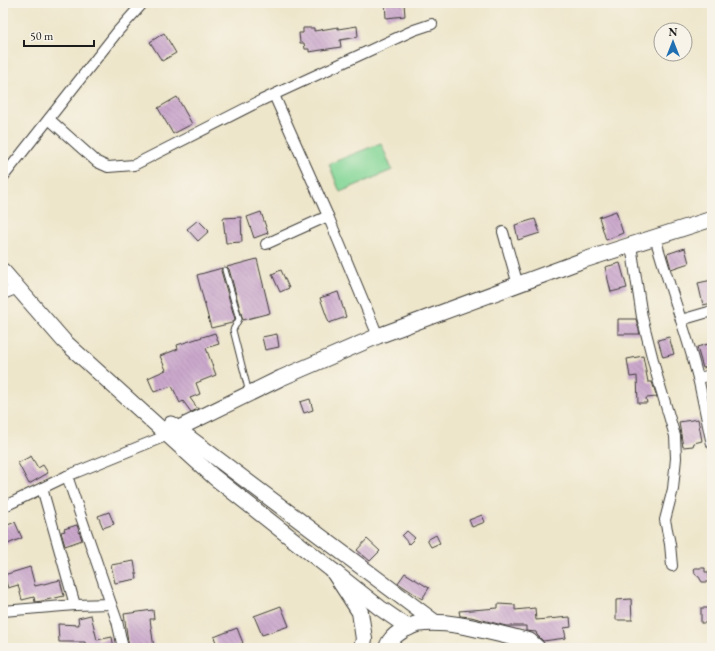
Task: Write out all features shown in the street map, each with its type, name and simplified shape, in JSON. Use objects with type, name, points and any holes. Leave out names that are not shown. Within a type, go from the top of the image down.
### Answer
[{"type":"main road","points":[[172,432],[281,378],[378,336],[581,261],[712,218]]},
{"type":"main road","points":[[3,271],[64,341],[172,432],[436,623]]},
{"type":"main road","points":[[172,432],[214,477],[380,608],[409,628]]},
{"type":"main road","points":[[334,572],[360,612],[364,639],[362,648]]},
{"type":"main road","points":[[387,648],[391,640],[400,632],[416,624],[436,623],[459,625],[529,641],[537,648]]},
{"type":"street","points":[[3,176],[118,31],[143,3]]},
{"type":"street","points":[[49,119],[97,162],[108,168],[134,165],[274,95],[414,30],[432,24]]},
{"type":"street","points":[[274,95],[328,216],[378,336]]},
{"type":"street","points":[[266,244],[328,216]]},
{"type":"street","points":[[503,232],[518,285]]},
{"type":"street","points":[[654,237],[698,378],[712,444]]},
{"type":"street","points":[[631,245],[642,317],[674,436],[676,458],[673,489],[664,520],[670,544],[672,566]]},
{"type":"street","points":[[3,294],[18,288]]},
{"type":"street","points":[[681,320],[712,310]]},
{"type":"street","points":[[698,378],[712,375]]},
{"type":"street","points":[[3,507],[67,476],[172,432]]},
{"type":"street","points":[[67,476],[117,622],[123,648]]},
{"type":"street","points":[[42,488],[75,605]]},
{"type":"street","points":[[3,611],[75,605],[111,604]]},
{"type":"lane","points":[[225,270],[239,319],[233,330],[250,394]]},
{"type":"green space","points":[[381,143],[392,170],[340,192],[329,164]]},
{"type":"building","points":[[385,3],[404,3],[405,16],[386,18]]},
{"type":"building","points":[[357,26],[358,37],[340,40],[341,47],[309,52],[309,49],[305,49],[304,43],[300,43],[299,33],[303,33],[303,28],[314,28],[314,31],[338,27],[338,29]]},
{"type":"building","points":[[164,33],[176,53],[162,61],[150,42]]},
{"type":"building","points":[[177,97],[192,124],[173,134],[158,108]]},
{"type":"building","points":[[616,211],[623,233],[606,240],[599,217]]},
{"type":"building","points":[[261,212],[268,233],[254,238],[247,217]]},
{"type":"building","points":[[241,217],[242,242],[226,243],[223,218]]},
{"type":"building","points":[[535,219],[540,233],[518,240],[515,225]]},
{"type":"building","points":[[198,220],[209,231],[198,241],[187,229]]},
{"type":"building","points":[[685,248],[689,263],[671,269],[667,254]]},
{"type":"building","points":[[257,259],[270,313],[243,320],[229,269],[227,267]]},
{"type":"building","points":[[620,263],[627,288],[611,292],[605,267]]},
{"type":"building","points":[[222,268],[221,271],[235,319],[232,323],[211,328],[197,275]]},
{"type":"building","points":[[281,270],[289,288],[280,292],[272,274]]},
{"type":"building","points":[[712,280],[712,303],[703,305],[698,283]]},
{"type":"building","points":[[338,292],[346,317],[329,323],[320,298]]},
{"type":"building","points":[[618,319],[636,319],[640,334],[618,334]]},
{"type":"building","points":[[215,333],[219,344],[206,348],[216,375],[196,383],[200,394],[190,398],[198,409],[191,412],[183,401],[180,403],[172,386],[154,392],[148,378],[166,370],[160,356],[178,349],[177,345]]},
{"type":"building","points":[[277,334],[279,347],[265,350],[262,337]]},
{"type":"building","points":[[669,337],[674,354],[663,357],[658,340]]},
{"type":"building","points":[[712,343],[712,366],[703,368],[697,347]]},
{"type":"building","points":[[643,356],[648,382],[652,382],[657,397],[646,398],[647,403],[638,403],[637,376],[630,377],[627,359]]},
{"type":"building","points":[[310,399],[313,410],[304,413],[300,402]]},
{"type":"building","points":[[698,419],[702,441],[694,443],[693,446],[683,447],[679,422]]},
{"type":"building","points":[[31,456],[38,468],[43,465],[48,473],[29,484],[18,463]]},
{"type":"building","points":[[109,512],[114,524],[103,528],[98,516]]},
{"type":"building","points":[[482,515],[485,522],[472,527],[469,520]]},
{"type":"building","points":[[15,522],[22,538],[3,546],[3,527]]},
{"type":"building","points":[[77,525],[82,540],[65,546],[61,532],[65,531],[64,529]]},
{"type":"building","points":[[407,531],[415,538],[409,544],[402,536]]},
{"type":"building","points":[[436,535],[440,543],[431,547],[427,540]]},
{"type":"building","points":[[367,539],[380,551],[370,561],[357,550]]},
{"type":"building","points":[[134,561],[137,579],[115,583],[111,565]]},
{"type":"building","points":[[30,567],[35,586],[60,580],[64,596],[35,602],[34,597],[22,600],[18,585],[8,588],[4,575]]},
{"type":"building","points":[[694,568],[705,568],[705,572],[709,572],[709,582],[702,582],[695,574]]},
{"type":"building","points":[[405,573],[429,588],[422,599],[398,583]]},
{"type":"building","points":[[631,599],[632,620],[616,620],[616,600]]},
{"type":"building","points":[[498,604],[515,605],[515,610],[535,608],[536,620],[570,617],[571,627],[564,628],[566,638],[543,641],[536,632],[526,631],[526,626],[506,626],[471,617],[460,616],[459,611],[498,608]]},
{"type":"building","points":[[281,606],[289,626],[262,635],[254,616]]},
{"type":"building","points":[[701,608],[712,608],[712,623],[701,623]]},
{"type":"building","points":[[153,610],[154,619],[150,619],[154,648],[129,648],[124,614]]},
{"type":"building","points":[[91,615],[97,640],[112,637],[114,648],[86,648],[85,642],[59,642],[58,624],[79,625],[78,618]]},
{"type":"building","points":[[237,628],[243,643],[230,648],[220,648],[219,645],[217,645],[214,637]]}]
